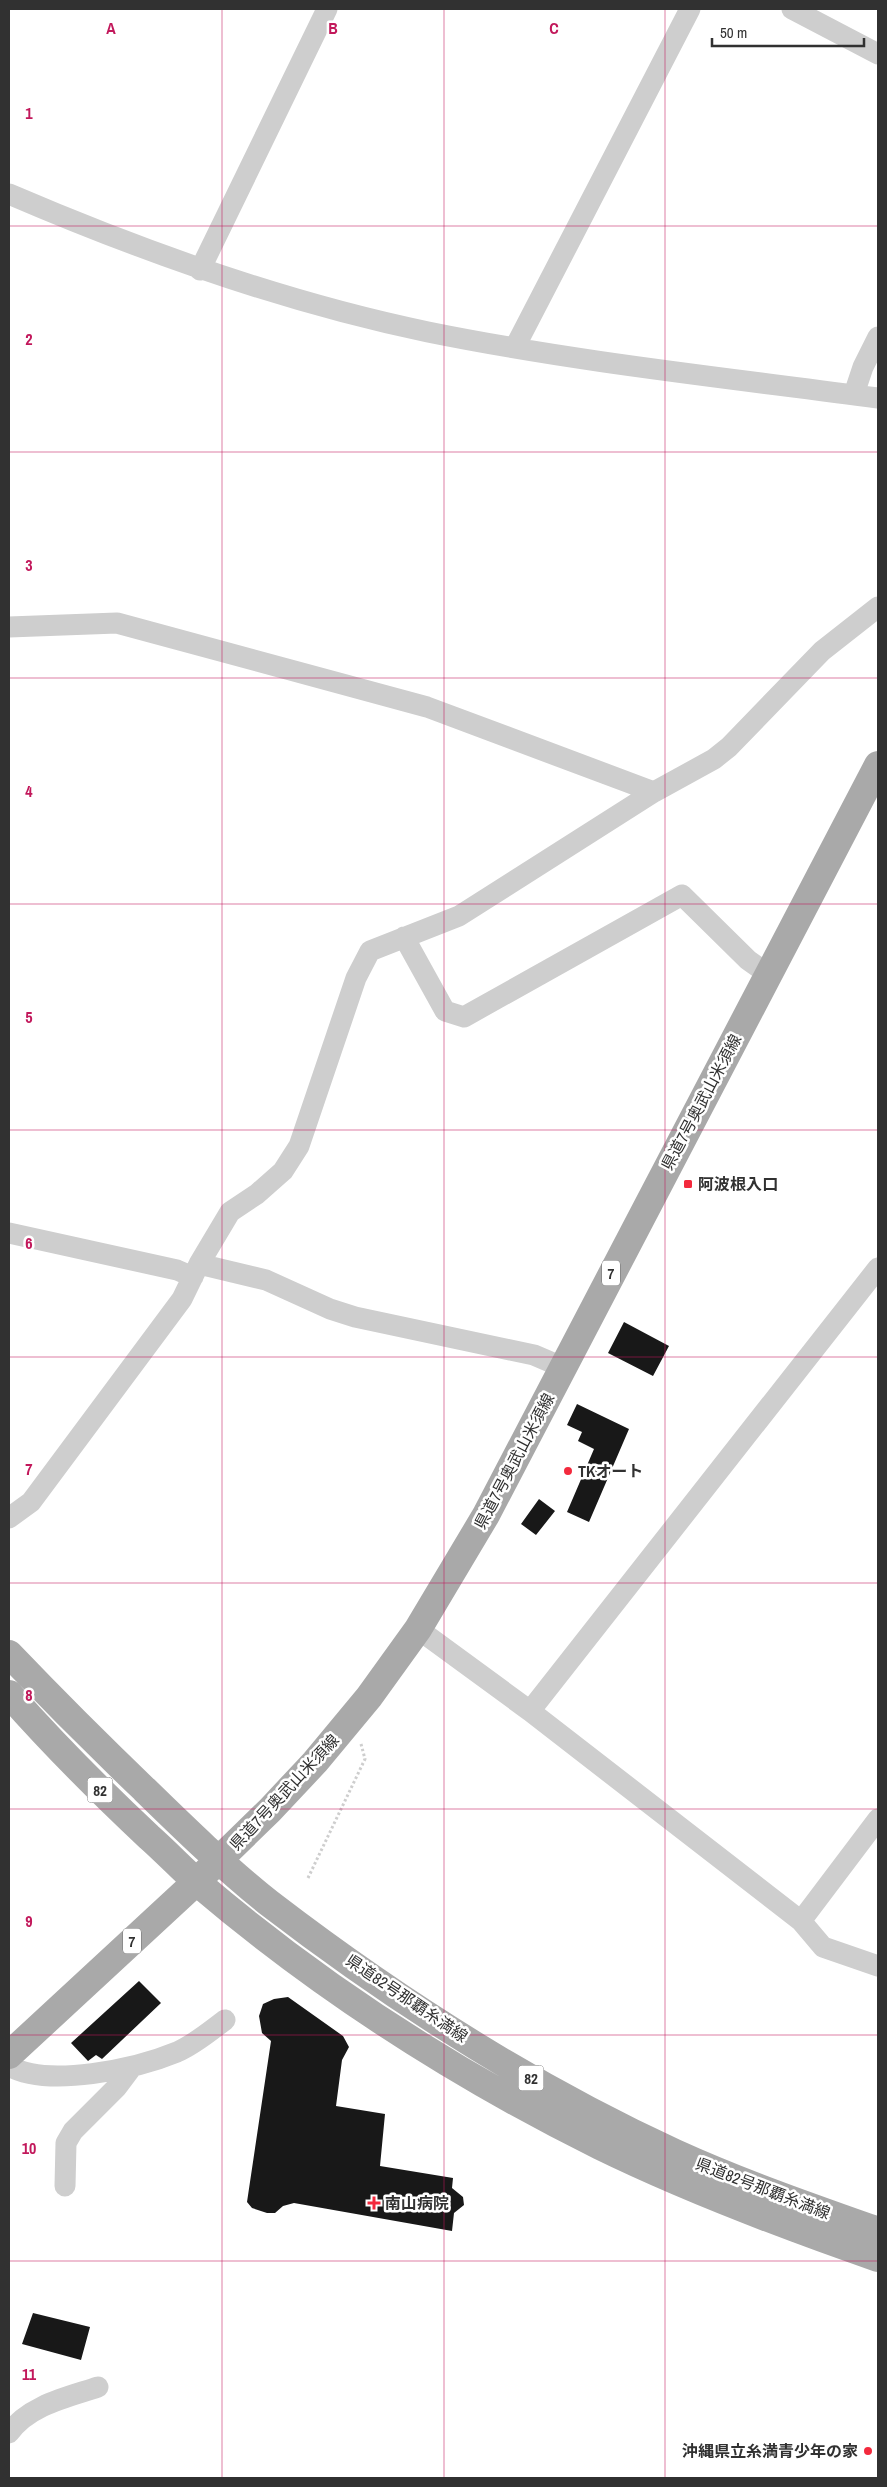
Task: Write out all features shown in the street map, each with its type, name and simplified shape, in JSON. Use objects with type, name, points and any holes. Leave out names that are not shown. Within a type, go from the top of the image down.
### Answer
[{"type":"main road","name":"県道7号奥武山米須線","points":[[9,2055],[196,1882],[270,1810],[345,1727],[418,1629],[471,1543],[878,766]]},
{"type":"main road","name":"県道82号那覇糸満線","points":[[9,1654],[97,1744],[219,1860],[269,1903],[380,1983],[480,2048],[544,2086],[683,2156],[742,2182],[878,2231]]},
{"type":"main road","name":"県道82号那覇糸満線","points":[[9,1694],[99,1790],[196,1882],[260,1934],[354,2002],[421,2047],[533,2111],[600,2146],[738,2208],[878,2258]]},
{"type":"street","points":[[200,270],[328,9]]},
{"type":"street","points":[[515,347],[690,9]]},
{"type":"street","points":[[792,9],[878,54]]},
{"type":"street","points":[[9,194],[200,270],[313,304],[427,332],[515,347],[878,398]]},
{"type":"street","points":[[854,394],[863,366],[878,337]]},
{"type":"street","points":[[9,1518],[31,1502],[182,1299],[196,1270],[230,1212],[276,1177],[292,1158],[311,1115],[361,965],[370,951],[460,916],[654,792],[714,759],[729,747],[822,651],[878,607]]},
{"type":"street","points":[[9,627],[117,623],[428,706],[654,792]]},
{"type":"street","points":[[404,937],[445,1011],[464,1017],[682,894],[748,960],[768,975]]},
{"type":"street","points":[[9,1233],[177,1270],[196,1270],[266,1280],[330,1309],[355,1317],[534,1355],[562,1367]]},
{"type":"street","points":[[530,1711],[878,1268]]},
{"type":"street","points":[[418,1629],[530,1711],[801,1921],[823,1947],[878,1966]]},
{"type":"street","points":[[801,1921],[878,1819]]},
{"type":"street","points":[[9,2066],[24,2073],[48,2076],[132,2067],[177,2052],[199,2040],[225,2020]]},
{"type":"street","points":[[65,2186],[66,2142],[74,2131],[117,2087],[132,2067]]},
{"type":"street","points":[[9,2433],[13,2427],[47,2404],[98,2387]]},
{"type":"path","points":[[308,1878],[365,1759],[363,1745],[345,1727]]},
{"type":"building","points":[[624,1322],[669,1346],[653,1376],[608,1353]]},
{"type":"building","points":[[577,1404],[629,1429],[589,1522],[567,1512],[594,1449],[578,1441],[582,1432],[567,1425]]},
{"type":"building","points":[[539,1499],[555,1511],[536,1535],[521,1524]]},
{"type":"building","points":[[139,1981],[161,2003],[102,2059],[96,2055],[88,2061],[71,2043]]},
{"type":"building","points":[[288,1997],[343,2036],[349,2047],[342,2060],[336,2106],[385,2114],[380,2166],[453,2178],[452,2188],[463,2197],[464,2205],[454,2213],[452,2231],[294,2203],[283,2206],[275,2213],[267,2213],[252,2208],[247,2202],[271,2041],[262,2033],[259,2016],[263,2004],[274,1999]]},
{"type":"building","points":[[33,2313],[90,2327],[81,2360],[22,2344]]},
{"type":"place","name":"阿波根入口","points":[[688,1184]]},
{"type":"place","name":"TKオート","points":[[568,1471]]},
{"type":"place","name":"南山病院","points":[[374,2203]]},
{"type":"place","name":"沖縄県立糸満青少年の家","points":[[868,2451]]}]
